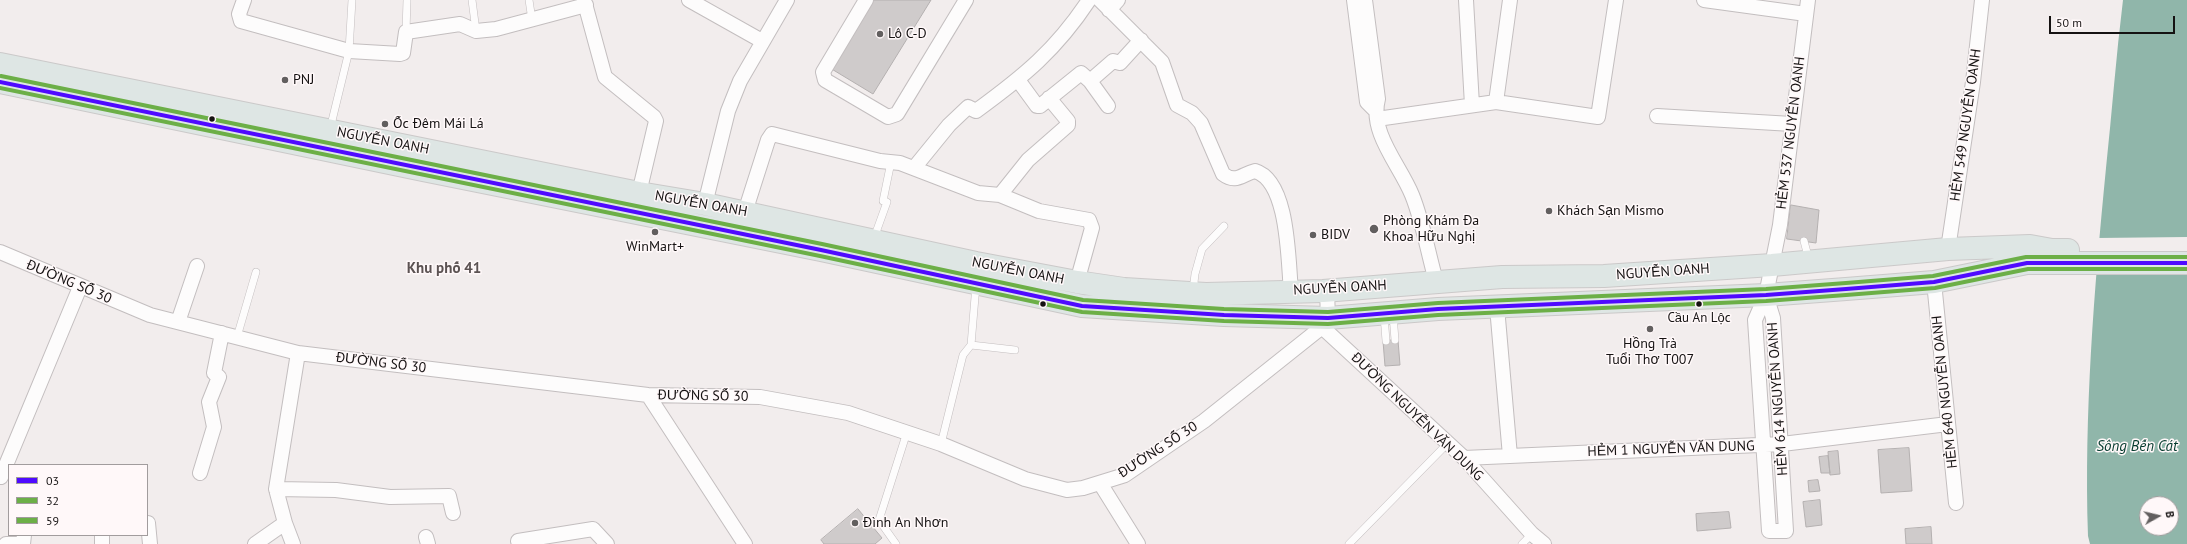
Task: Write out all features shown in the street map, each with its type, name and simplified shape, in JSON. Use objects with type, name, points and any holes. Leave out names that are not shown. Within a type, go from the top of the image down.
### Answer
[{"type":"main road","name":"NGUYỄN OANH","points":[[0,64],[639,193],[745,212],[1077,282],[1124,289],[1193,293],[1327,290],[1502,277],[1604,276],[1772,265],[1948,249],[2030,246],[2052,256]]},
{"type":"main road","name":"NGUYỄN OANH","points":[[0,82],[1082,306],[1325,323],[1388,313],[1438,309],[1766,295],[1934,282],[2027,263],[2052,256]]},
{"type":"main road","points":[[2052,256],[2187,248]]},
{"type":"main road","points":[[2052,256],[2187,262]]},
{"type":"main road","points":[[1436,281],[1438,309]]},
{"type":"street","points":[[244,0],[239,14],[241,21],[349,51],[400,54],[404,53],[406,32],[460,24],[476,31],[532,20],[585,3],[605,77],[654,117],[656,121],[639,193]]},
{"type":"street","points":[[705,204],[728,111],[740,81],[787,0]]},
{"type":"street","points":[[866,0],[823,72],[823,76],[825,80],[888,117],[897,114],[966,0]]},
{"type":"street","points":[[914,168],[949,125],[968,107],[976,111],[1018,80],[1051,50],[1073,25],[1089,0]]},
{"type":"street","points":[[1354,0],[1367,102],[1376,115]]},
{"type":"street","points":[[1365,0],[1378,99],[1376,115],[1377,127],[1412,195],[1436,281]]},
{"type":"street","points":[[1466,0],[1472,105]]},
{"type":"street","points":[[1496,102],[1510,0]]},
{"type":"street","points":[[1376,115],[1496,102],[1598,117],[1616,0]]},
{"type":"street","points":[[1704,0],[1806,14]]},
{"type":"street","name":"HẺM 537 NGUYỄN OANH","points":[[1766,295],[1772,265],[1784,226],[1792,124],[1808,0]]},
{"type":"street","name":"HẺM 549 NGUYỄN OANH","points":[[1948,249],[1973,82],[1982,0]]},
{"type":"street","points":[[698,2],[762,41]]},
{"type":"street","points":[[1109,3],[1162,62],[1177,105],[1192,113],[1200,123],[1223,174],[1230,179],[1238,179],[1255,171],[1264,177],[1276,189],[1282,205],[1291,291]]},
{"type":"street","points":[[1090,81],[1112,61],[1120,62],[1141,40]]},
{"type":"street","points":[[1018,80],[1037,106],[1040,106],[1080,73],[1090,81],[1108,106]]},
{"type":"street","points":[[1000,195],[1028,160],[1068,125],[1068,121],[1049,98]]},
{"type":"street","points":[[1657,116],[1792,124]]},
{"type":"street","points":[[745,212],[768,140],[772,134],[914,168],[978,193],[1000,195],[1039,211],[1089,220],[1092,228],[1077,282]]},
{"type":"street","name":"ĐƯỜNG SỐ 30","points":[[0,252],[80,287],[150,315],[298,353],[648,395],[760,397],[848,413],[941,444],[1025,479],[1067,490],[1083,488],[1125,474],[1204,421],[1325,323]]},
{"type":"street","points":[[178,322],[197,266]]},
{"type":"street","name":"HẺM 640 NGUYỄN OANH","points":[[1934,282],[1956,503]]},
{"type":"street","points":[[2,477],[80,287]]},
{"type":"street","points":[[1325,323],[1327,290]]},
{"type":"street","name":"HẺM 614 NGUYỄN OANH","points":[[1766,295],[1773,318],[1782,444],[1786,531],[1769,531],[1755,320],[1766,295]]},
{"type":"street","points":[[1497,307],[1510,456]]},
{"type":"street","name":"ĐƯỜNG NGUYỄN VĂN DUNG","points":[[1325,323],[1464,458],[1532,534],[1544,544]]},
{"type":"street","points":[[200,472],[214,427],[209,402],[219,377],[214,372],[222,334]]},
{"type":"street","points":[[293,544],[285,523],[276,489],[298,353]]},
{"type":"street","points":[[648,395],[745,544]]},
{"type":"street","name":"HẺM 1 NGUYỄN VĂN DUNG","points":[[1464,458],[1782,444],[1948,424]]},
{"type":"street","points":[[1100,483],[1138,544]]},
{"type":"street","points":[[276,489],[336,490],[390,497],[449,496],[453,513]]},
{"type":"street","points":[[148,523],[150,544]]},
{"type":"street","points":[[254,544],[285,523]]},
{"type":"street","points":[[518,542],[593,529],[607,544]]},
{"type":"street","points":[[6,544],[23,544],[24,536]]},
{"type":"lane","points":[[329,131],[349,51],[352,0]]},
{"type":"lane","points":[[406,32],[407,0]]},
{"type":"lane","points":[[472,0],[476,31]]},
{"type":"lane","points":[[529,0],[532,20]]},
{"type":"lane","points":[[873,240],[887,202],[883,201],[885,161]]},
{"type":"lane","points":[[1193,293],[1195,274],[1202,249],[1224,226]]},
{"type":"lane","points":[[1804,241],[1809,262]]},
{"type":"lane","points":[[237,337],[256,272]]},
{"type":"lane","points":[[941,444],[963,355],[971,345],[976,283]]},
{"type":"lane","points":[[1388,313],[1395,340]]},
{"type":"lane","points":[[1386,341],[1388,313]]},
{"type":"lane","points":[[971,345],[1015,350]]},
{"type":"lane","points":[[896,544],[879,520],[906,432]]},
{"type":"lane","points":[[1349,544],[1448,443]]},
{"type":"lane","points":[[1522,544],[1532,534]]},
{"type":"water","name":"Sông Bến Cát","points":[[2123,0],[2187,0],[2187,544],[2090,544],[2088,536],[2087,444],[2094,306]]},
{"type":"pier","points":[[2187,237],[2187,273],[2094,273],[2097,238]]},
{"type":"building","name":"Lô C-D","points":[[872,0],[931,0],[873,94],[830,68]]},
{"type":"building","points":[[1791,205],[1819,210],[1816,243],[1787,239]]},
{"type":"building","points":[[1398,340],[1400,365],[1385,366],[1383,341]]},
{"type":"building","points":[[1909,448],[1912,491],[1881,493],[1878,450]]},
{"type":"building","points":[[1838,451],[1840,474],[1830,475],[1828,452]]},
{"type":"building","points":[[1828,456],[1830,473],[1821,473],[1819,457]]},
{"type":"building","points":[[1818,480],[1820,491],[1809,492],[1808,481]]},
{"type":"building","points":[[1820,500],[1822,525],[1806,527],[1803,502]]},
{"type":"building","name":"Đình An Nhơn","points":[[858,509],[882,538],[875,544],[824,544],[821,540]]},
{"type":"building","points":[[1729,512],[1731,528],[1697,531],[1696,514]]},
{"type":"building","points":[[1931,527],[1932,544],[1906,544],[1905,529]]},
{"type":"transit line","name":"59","points":[[1,76],[822,244],[1083,300],[1224,309],[1328,312],[1438,303],[1766,289],[1846,283],[1933,276],[2026,257],[2187,257]]},
{"type":"transit line","name":"03","points":[[0,82],[821,250],[1082,306],[1224,315],[1328,318],[1438,309],[1766,295],[1846,289],[1934,282],[2027,263],[2187,263]]},
{"type":"transit line","name":"32","points":[[0,88],[820,256],[1082,312],[1224,321],[1328,324],[1438,315],[1766,301],[1846,295],[1935,288],[2028,269],[2187,269]]},
{"type":"place","name":"Lô C-D","points":[[880,34]]},
{"type":"place","name":"PNJ","points":[[285,80]]},
{"type":"place","name":"Ốc Đêm Mái Lá","points":[[385,124]]},
{"type":"place","name":"Khách Sạn Mismo","points":[[1549,211]]},
{"type":"place","name":"Phòng Khám Đa Khoa Hữu Nghị","points":[[1374,229]]},
{"type":"place","name":"WinMart+","points":[[655,232]]},
{"type":"place","name":"BIDV","points":[[1313,235]]},
{"type":"place","name":"Cầu An Lộc","points":[[1699,304]]},
{"type":"place","name":"Hồng Trà Tuổi Thơ T007","points":[[1650,329]]},
{"type":"place","name":"Đình An Nhơn","points":[[855,523]]},
{"type":"district","name":"Khu phố 41","points":[[444,269]]}]
